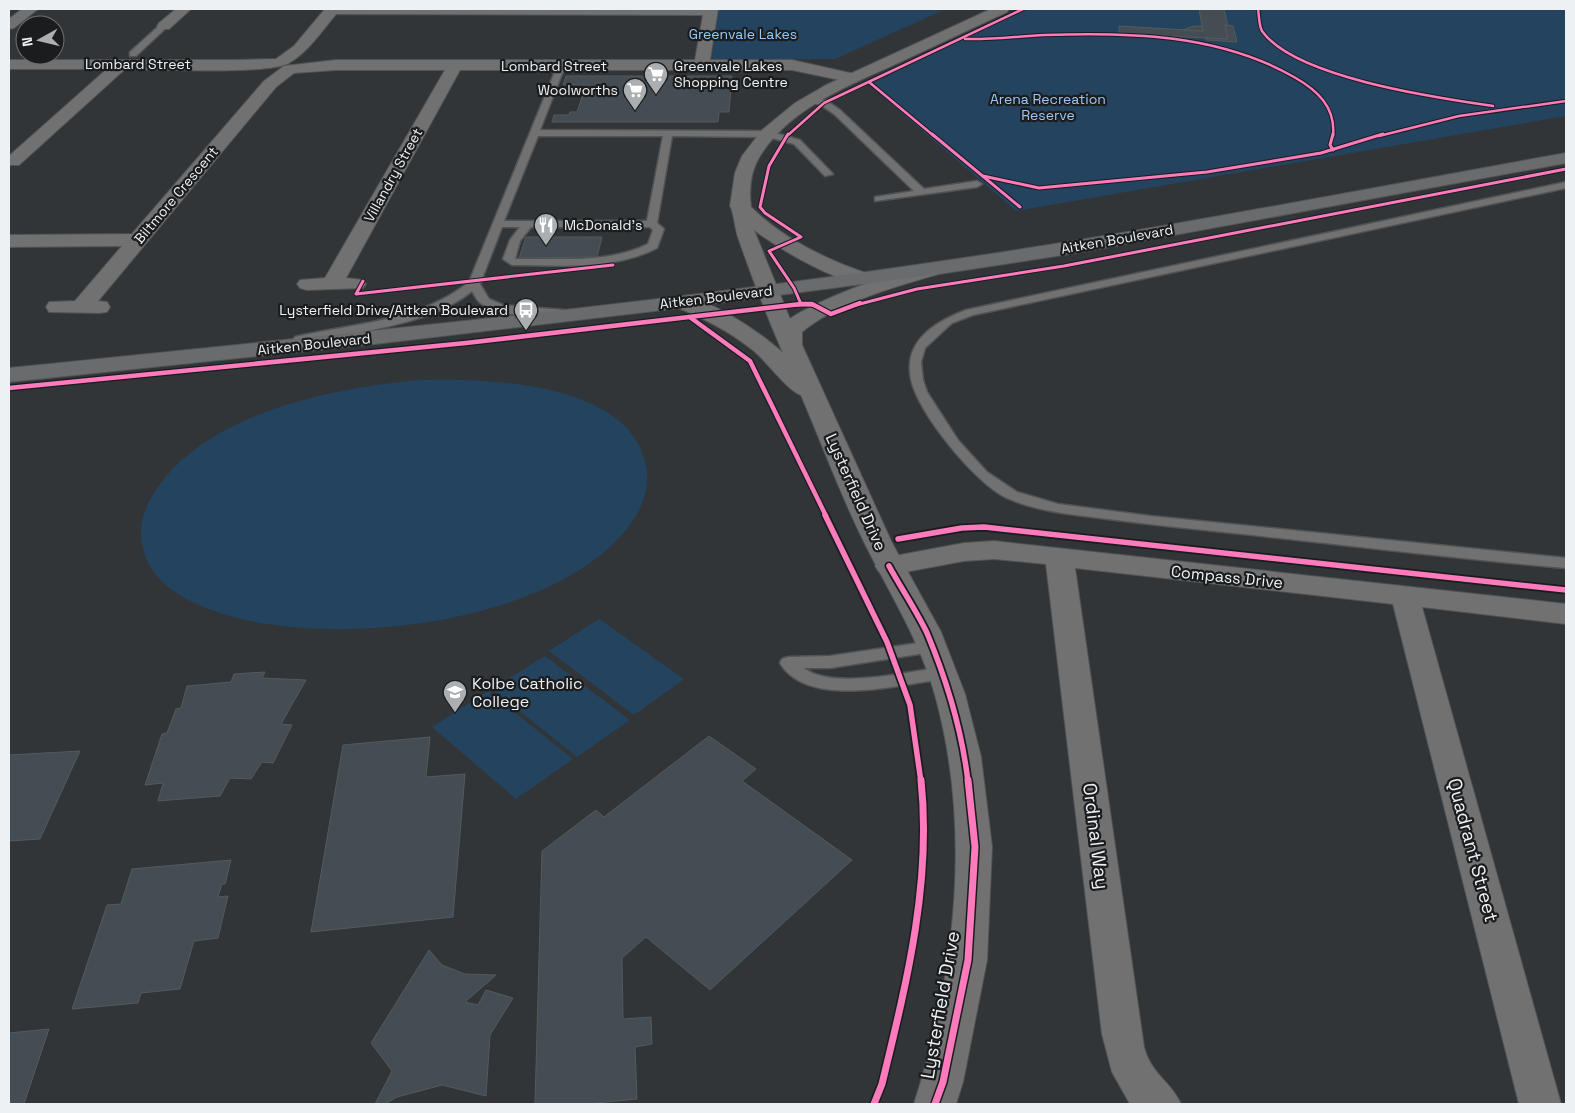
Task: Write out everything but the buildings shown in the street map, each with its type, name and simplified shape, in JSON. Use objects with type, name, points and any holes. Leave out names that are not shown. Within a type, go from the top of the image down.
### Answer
[{"type":"main road","name":"Aitken Boulevard","points":[[9,375],[680,302],[939,268],[1111,240],[1566,158]]},
{"type":"street","points":[[9,25],[31,9]]},
{"type":"street","points":[[164,26],[184,9]]},
{"type":"street","points":[[862,278],[834,267],[773,234],[757,224],[739,206],[744,173],[751,156],[768,134],[783,120],[812,100],[848,81],[1002,9]]},
{"type":"street","points":[[332,10],[711,10],[702,66]]},
{"type":"street","name":"Biltmore Crescent","points":[[81,307],[332,10]]},
{"type":"street","points":[[11,163],[127,59]]},
{"type":"street","name":"Lombard Street","points":[[9,64],[127,59],[236,65],[773,66],[848,81]]},
{"type":"street","name":"Villandry Street","points":[[332,284],[455,65]]},
{"type":"street","name":"Lysterfield Drive","points":[[739,206],[742,225],[767,291],[889,566],[926,632],[950,694],[965,758],[975,847],[968,960],[943,1082],[934,1104]]},
{"type":"street","points":[[9,240],[138,240]]},
{"type":"street","points":[[791,344],[791,330],[804,319],[851,297],[906,277],[939,268]]},
{"type":"street","points":[[307,284],[356,284]]},
{"type":"street","points":[[680,302],[714,315],[743,332],[782,363],[822,415]]},
{"type":"street","points":[[57,307],[106,307]]},
{"type":"street","name":"Compass Drive","points":[[889,566],[964,552],[994,550],[1566,614]]},
{"type":"street","name":"Ordinal Way","points":[[1058,556],[1064,582],[1115,985],[1128,1069],[1136,1083],[1149,1097],[1160,1104]]},
{"type":"street","name":"Quadrant Street","points":[[1405,596],[1540,1104]]},
{"type":"lane","points":[[127,59],[164,26]]},
{"type":"lane","points":[[259,349],[424,314],[458,297],[474,284],[561,66]]},
{"type":"lane","points":[[812,100],[824,103],[837,112],[921,192]]},
{"type":"lane","points":[[533,133],[768,134],[797,142],[828,174]]},
{"type":"lane","points":[[652,224],[668,134]]},
{"type":"lane","points":[[879,199],[977,184]]},
{"type":"lane","points":[[1566,185],[970,312],[948,321],[931,334],[919,347],[915,362],[921,392],[953,442],[982,476],[1012,495],[1057,508],[1150,520],[1566,563]]},
{"type":"lane","points":[[498,224],[528,224],[652,224],[659,229],[653,246],[642,252],[604,261],[512,262],[508,259],[514,240],[528,224]]},
{"type":"lane","points":[[474,284],[484,301],[496,306],[520,311],[573,314]]},
{"type":"lane","points":[[937,660],[846,685],[826,684],[804,678],[795,672],[788,663],[937,660]]},
{"type":"green space","name":"Greenvale Lakes","points":[[718,9],[946,9],[835,59],[713,60]]},
{"type":"green space","name":"Arena Recreation Reserve","points":[[1027,9],[1566,9],[1566,116],[1016,211],[869,85]]},
{"type":"green space","points":[[422,380],[482,381],[517,384],[552,391],[586,401],[614,417],[635,438],[646,466],[647,486],[645,495],[632,522],[619,538],[584,567],[540,591],[489,609],[435,621],[379,628],[325,629],[274,625],[230,616],[184,598],[159,579],[150,566],[144,552],[141,535],[142,522],[152,496],[160,484],[183,459],[212,438],[244,421],[279,407],[352,389]]},
{"type":"green space","points":[[599,619],[684,679],[634,715],[549,651]]},
{"type":"green space","points":[[545,656],[630,720],[577,757],[492,689]]},
{"type":"green space","points":[[488,691],[573,759],[516,799],[432,727]]},
{"type":"cycle path","points":[[801,304],[794,288],[769,251],[801,237],[765,213],[760,207],[769,166],[784,138],[824,103],[1023,9]]},
{"type":"cycle path","points":[[1258,9],[1261,30],[1282,49],[1314,65],[1397,89],[1493,106]]},
{"type":"cycle path","points":[[965,39],[1112,34],[1180,39],[1246,54],[1277,67],[1306,84],[1321,96],[1333,119],[1333,136],[1330,145],[1333,150]]},
{"type":"cycle path","points":[[869,82],[1020,207]]},
{"type":"cycle path","points":[[983,176],[1039,188],[1207,172],[1321,153],[1394,131],[1459,116],[1566,101]]},
{"type":"cycle path","points":[[9,388],[466,343],[801,304],[812,304],[831,314],[859,304],[917,289],[1064,266],[1566,169]]},
{"type":"cycle path","points":[[363,281],[356,294],[613,265]]},
{"type":"cycle path","points":[[691,318],[750,361],[887,642],[910,705],[923,802],[923,850],[919,895],[914,944],[902,1001],[882,1084],[874,1104]]},
{"type":"cycle path","points":[[898,539],[962,528],[984,527],[1566,590]]},
{"type":"cycle path","points":[[889,566],[926,632],[950,694],[965,757],[975,847],[968,960],[943,1082],[935,1104]]},
{"type":"place","name":"Greenvale Lakes Shopping Centre","points":[[656,95]]},
{"type":"place","name":"Woolworths","points":[[635,111]]},
{"type":"place","name":"McDonald's","points":[[546,246]]},
{"type":"place","name":"Lysterfield Drive/Aitken Boulevard","points":[[526,331]]},
{"type":"place","name":"Kolbe Catholic College","points":[[455,713]]}]
